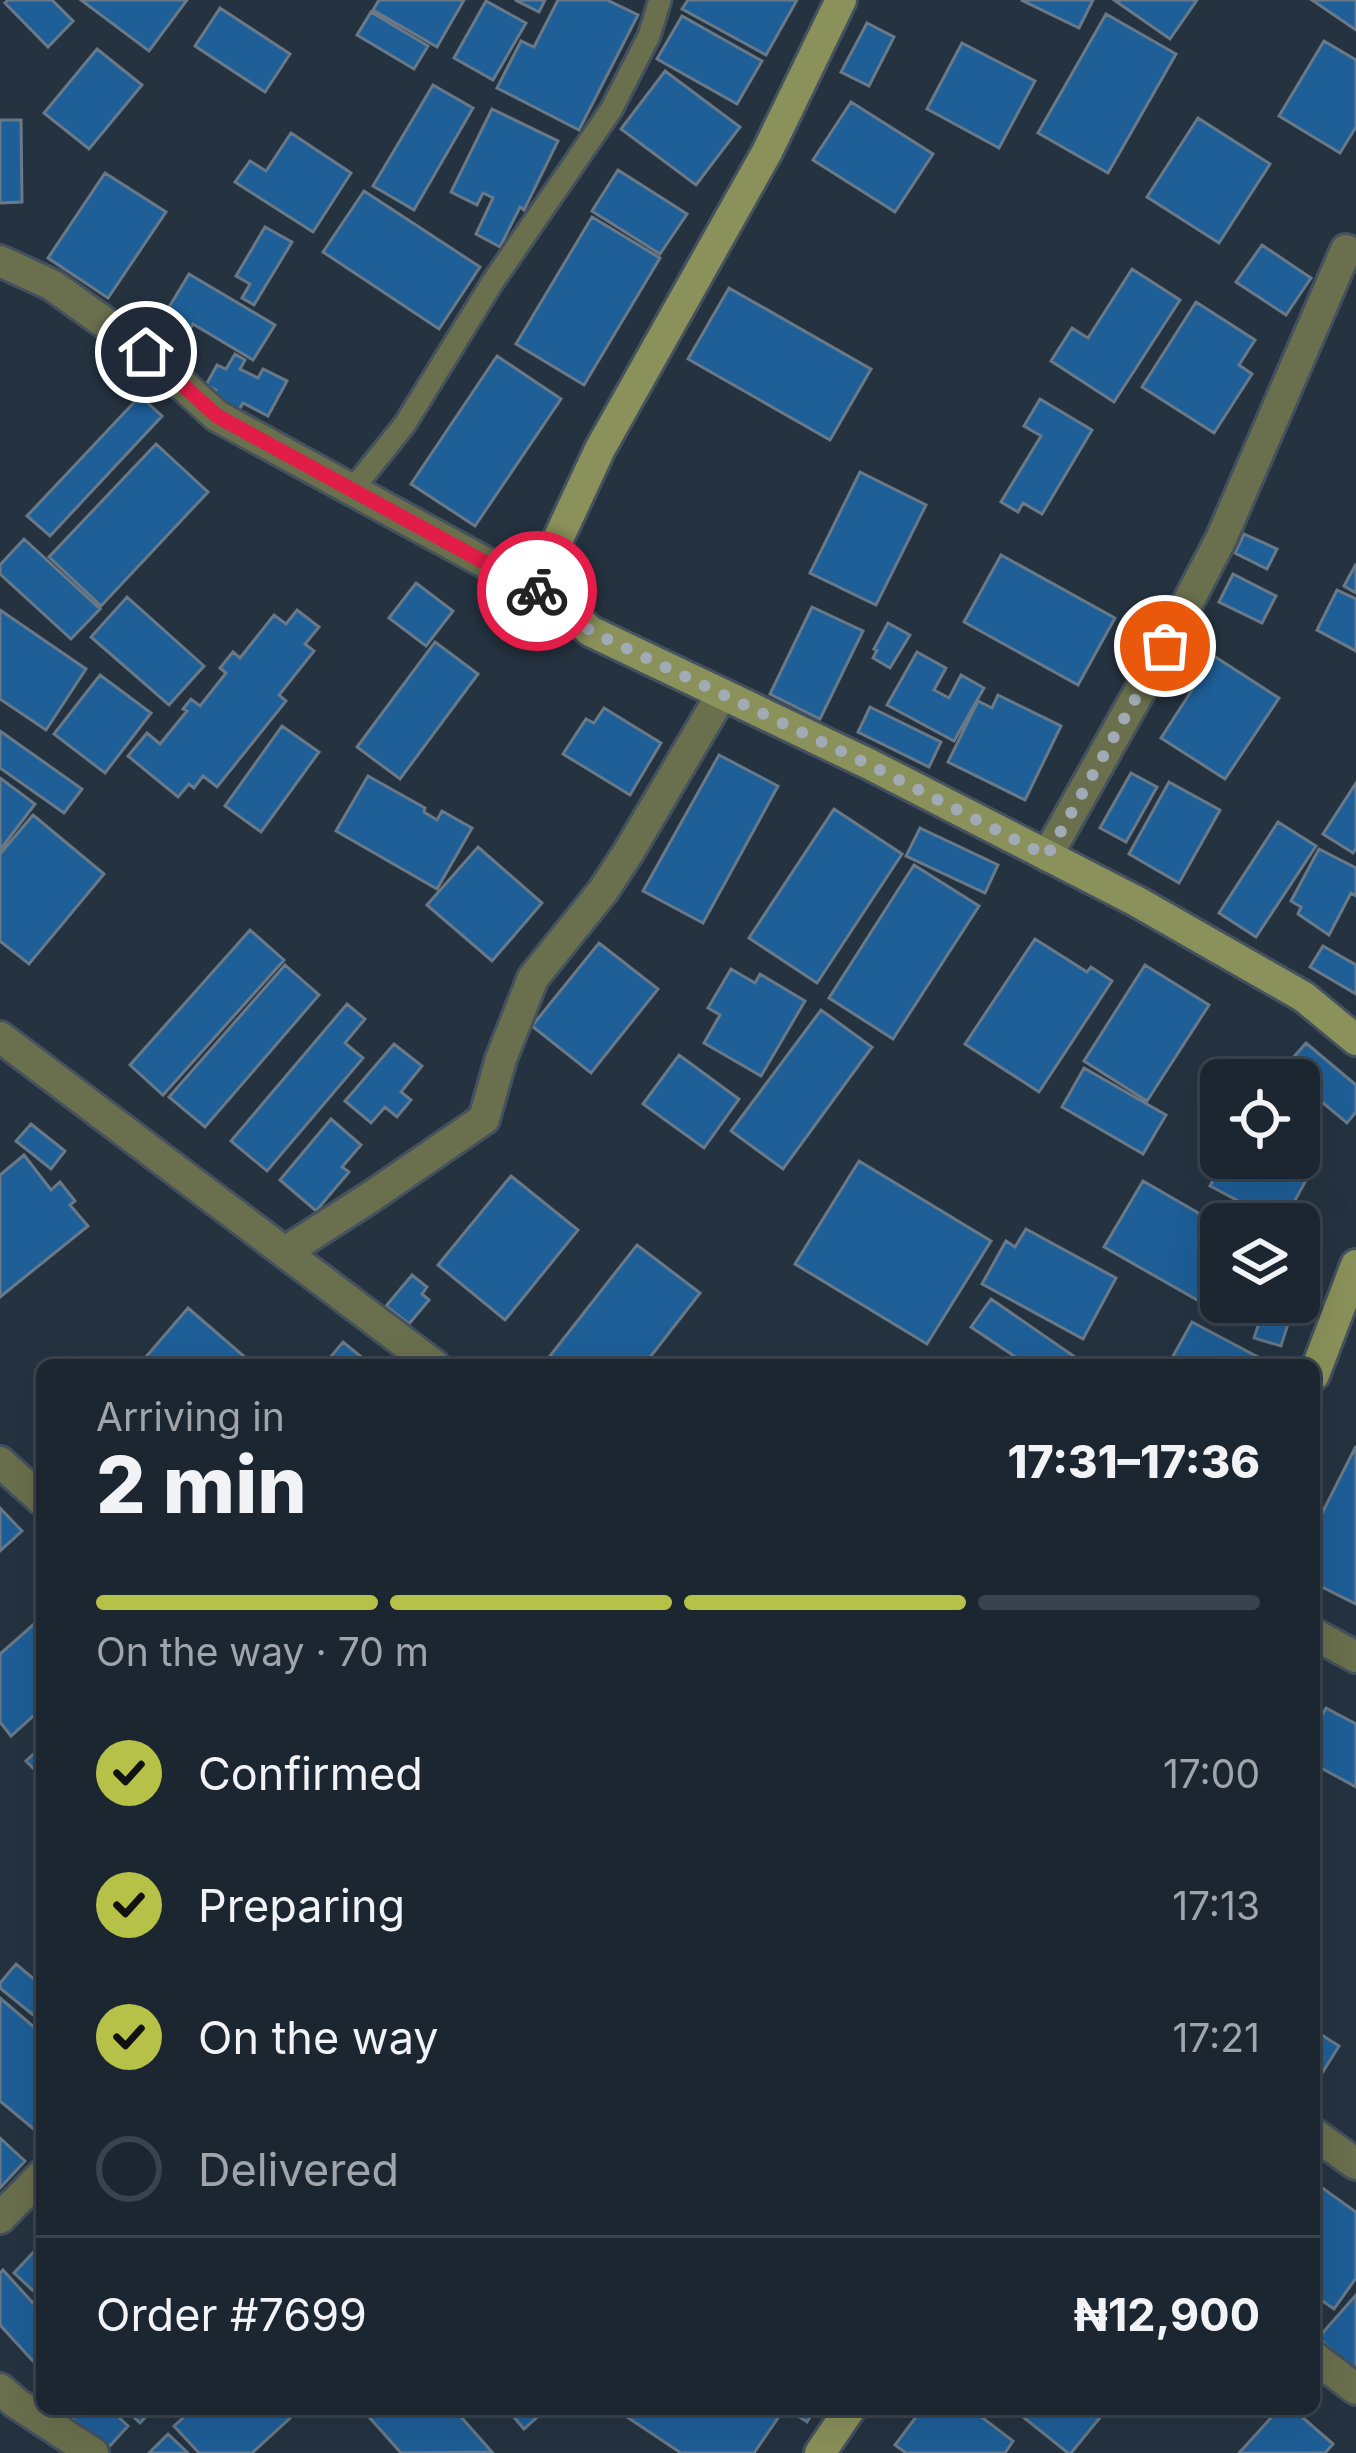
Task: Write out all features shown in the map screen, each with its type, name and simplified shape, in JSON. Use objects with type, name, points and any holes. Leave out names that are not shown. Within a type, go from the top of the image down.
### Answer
[{"type":"street","points":[[563,604],[551,581],[553,550],[600,449],[767,152],[841,0]]},
{"type":"street","points":[[1047,856],[1221,539],[1346,250]]},
{"type":"street","points":[[0,261],[52,285],[127,338],[217,416],[563,604],[590,631],[868,764],[1136,902],[1304,997],[1356,1040]]},
{"type":"street","points":[[284,1252],[484,1119],[500,1059],[533,978],[603,891],[722,694]]},
{"type":"street","points":[[0,1037],[426,1359]]},
{"type":"street","points":[[1320,1359],[1356,1265]]},
{"type":"street","points":[[0,1462],[36,1495]]},
{"type":"street","points":[[1320,1637],[1356,1657]]},
{"type":"street","points":[[1320,2138],[1356,2164]]},
{"type":"street","points":[[0,2218],[36,2181]]},
{"type":"street","points":[[1320,2361],[1356,2389]]},
{"type":"street","points":[[0,2389],[93,2453]]},
{"type":"street","points":[[820,2453],[846,2415]]},
{"type":"lane","points":[[352,490],[405,424],[492,283],[611,110],[649,36],[660,0]]},
{"type":"building","points":[[52,0],[73,21],[48,47],[5,3]]},
{"type":"building","points":[[81,0],[187,0],[149,51]]},
{"type":"building","points":[[379,0],[464,0],[437,47],[373,10]]},
{"type":"building","points":[[515,0],[545,0],[539,12]]},
{"type":"building","points":[[558,0],[607,0],[638,15],[579,130],[497,88],[521,41],[534,47]]},
{"type":"building","points":[[688,0],[797,0],[766,55],[682,9]]},
{"type":"building","points":[[1021,0],[1093,0],[1079,28]]},
{"type":"building","points":[[1114,0],[1197,0],[1170,39]]},
{"type":"building","points":[[1312,0],[1356,0],[1356,30]]},
{"type":"building","points":[[486,1],[526,23],[493,80],[454,58]]},
{"type":"building","points":[[220,8],[290,54],[265,92],[195,46]]},
{"type":"building","points":[[371,12],[428,46],[414,69],[357,35]]},
{"type":"building","points":[[1106,14],[1176,54],[1108,173],[1038,133]]},
{"type":"building","points":[[682,16],[762,61],[737,104],[657,59]]},
{"type":"building","points":[[867,23],[894,37],[869,86],[841,72]]},
{"type":"building","points":[[1324,41],[1356,60],[1356,127],[1340,153],[1279,116]]},
{"type":"building","points":[[962,43],[1035,81],[999,148],[927,109]]},
{"type":"building","points":[[97,49],[142,85],[89,149],[44,113]]},
{"type":"building","points":[[665,71],[740,127],[696,185],[621,129]]},
{"type":"building","points":[[433,85],[473,108],[414,210],[373,186]]},
{"type":"building","points":[[851,102],[933,154],[895,212],[813,160]]},
{"type":"building","points":[[492,109],[558,141],[500,247],[476,234],[493,198],[483,193],[477,205],[451,192]]},
{"type":"building","points":[[1198,118],[1270,164],[1219,243],[1147,197]]},
{"type":"building","points":[[0,120],[21,120],[22,202],[0,203]]},
{"type":"building","points":[[291,133],[351,173],[313,232],[235,182],[250,161],[266,171]]},
{"type":"building","points":[[618,170],[687,214],[660,254],[592,211]]},
{"type":"building","points":[[105,173],[166,212],[108,298],[48,258]]},
{"type":"building","points":[[364,191],[480,267],[439,329],[323,252]]},
{"type":"building","points":[[592,217],[660,258],[584,385],[516,344]]},
{"type":"building","points":[[265,227],[292,242],[254,305],[242,298],[250,284],[236,276]]},
{"type":"building","points":[[1262,245],[1311,278],[1286,315],[1236,282]]},
{"type":"building","points":[[1132,269],[1180,300],[1114,402],[1051,361],[1072,328],[1088,338]]},
{"type":"building","points":[[189,274],[275,325],[253,360],[193,324],[170,362],[145,347]]},
{"type":"building","points":[[729,288],[871,369],[830,440],[688,359]]},
{"type":"building","points":[[1196,302],[1255,340],[1239,365],[1252,374],[1214,433],[1142,387]]},
{"type":"building","points":[[235,354],[245,360],[240,369],[258,378],[263,369],[287,381],[268,416],[243,403],[239,410],[212,396],[216,390],[206,385],[217,365],[226,369]]},
{"type":"building","points":[[497,356],[561,399],[475,526],[411,484]]},
{"type":"building","points":[[140,396],[162,416],[50,536],[27,516]]},
{"type":"building","points":[[1040,399],[1092,430],[1042,514],[1023,503],[1018,512],[1001,502],[1041,436],[1024,426]]},
{"type":"building","points":[[156,444],[208,492],[101,606],[49,557]]},
{"type":"building","points":[[860,472],[926,505],[876,605],[810,573]]},
{"type":"building","points":[[1244,534],[1277,549],[1267,569],[1235,553]]},
{"type":"building","points":[[24,539],[100,609],[71,639],[0,574],[0,565]]},
{"type":"building","points":[[1001,555],[1115,618],[1078,685],[964,622]]},
{"type":"building","points":[[1356,564],[1356,593],[1344,586]]},
{"type":"building","points":[[1233,574],[1276,596],[1262,623],[1219,602]]},
{"type":"building","points":[[416,583],[453,611],[426,646],[389,618]]},
{"type":"building","points":[[1337,590],[1356,599],[1356,651],[1317,630]]},
{"type":"building","points":[[127,597],[204,666],[169,705],[91,637]]},
{"type":"building","points":[[812,607],[863,631],[820,719],[770,694]]},
{"type":"building","points":[[0,610],[86,669],[46,730],[0,699]]},
{"type":"building","points":[[297,610],[319,627],[305,644],[314,651],[279,695],[286,701],[217,787],[203,776],[178,797],[128,756],[147,733],[160,744],[191,699],[200,706],[226,673],[220,668],[233,652],[240,658],[274,615],[286,624]]},
{"type":"building","points":[[888,623],[910,635],[890,668],[873,658]]},
{"type":"building","points":[[435,642],[478,674],[400,779],[357,747]]},
{"type":"building","points":[[917,652],[946,668],[934,690],[949,698],[961,675],[984,688],[954,741],[887,705]]},
{"type":"building","points":[[1214,656],[1279,698],[1225,779],[1161,738]]},
{"type":"building","points":[[100,675],[151,713],[105,773],[54,734]]},
{"type":"building","points":[[998,695],[1061,726],[1025,800],[948,762],[978,701],[992,708]]},
{"type":"building","points":[[870,707],[941,742],[929,767],[858,732]]},
{"type":"building","points":[[604,708],[661,743],[630,795],[563,754],[586,719],[594,723]]},
{"type":"building","points":[[282,726],[319,752],[261,832],[225,806]]},
{"type":"building","points":[[0,731],[82,789],[64,813],[0,768]]},
{"type":"building","points":[[719,755],[778,786],[703,923],[643,891]]},
{"type":"building","points":[[1131,773],[1157,787],[1126,842],[1100,828]]},
{"type":"building","points":[[368,776],[425,808],[437,820],[442,811],[472,828],[437,889],[336,831]]},
{"type":"building","points":[[0,778],[35,804],[0,850]]},
{"type":"building","points":[[1169,782],[1220,810],[1179,883],[1129,854]]},
{"type":"building","points":[[1356,783],[1356,848],[1353,853],[1323,834]]},
{"type":"building","points":[[834,809],[902,854],[817,983],[749,938]]},
{"type":"building","points":[[33,815],[104,874],[29,964],[0,941],[0,854]]},
{"type":"building","points":[[1278,822],[1316,846],[1256,937],[1219,913]]},
{"type":"building","points":[[920,828],[998,865],[985,893],[906,856]]},
{"type":"building","points":[[478,847],[542,903],[492,961],[427,905]]},
{"type":"building","points":[[1319,849],[1356,868],[1356,896],[1351,893],[1329,935],[1298,914],[1301,907],[1291,901]]},
{"type":"building","points":[[914,865],[979,906],[893,1039],[829,998]]},
{"type":"building","points":[[250,930],[284,960],[163,1095],[130,1065]]},
{"type":"building","points":[[1035,939],[1087,972],[1091,967],[1112,981],[1039,1092],[965,1044]]},
{"type":"building","points":[[599,943],[658,989],[591,1073],[532,1026]]},
{"type":"building","points":[[1323,946],[1356,965],[1356,994],[1310,967]]},
{"type":"building","points":[[285,965],[319,995],[205,1127],[169,1097]]},
{"type":"building","points":[[1145,965],[1209,1005],[1147,1101],[1084,1061]]},
{"type":"building","points":[[731,969],[755,983],[760,974],[805,1001],[761,1076],[704,1043],[720,1015],[708,1008]]},
{"type":"building","points":[[347,1004],[365,1019],[345,1043],[363,1058],[267,1171],[231,1141]]},
{"type":"building","points":[[821,1010],[872,1047],[783,1169],[731,1131]]},
{"type":"building","points":[[1306,1043],[1356,1085],[1356,1112],[1347,1123],[1320,1100],[1320,1059],[1292,1059]]},
{"type":"building","points":[[394,1044],[422,1066],[401,1092],[411,1100],[397,1117],[385,1107],[371,1123],[345,1101]]},
{"type":"building","points":[[679,1055],[739,1099],[704,1148],[643,1104]]},
{"type":"building","points":[[1084,1068],[1166,1115],[1143,1154],[1062,1107]]},
{"type":"building","points":[[331,1119],[361,1145],[342,1167],[349,1172],[316,1211],[280,1180]]},
{"type":"building","points":[[31,1124],[65,1151],[51,1169],[16,1141]]},
{"type":"building","points":[[24,1155],[51,1190],[60,1182],[75,1201],[70,1205],[88,1226],[0,1297],[0,1175]]},
{"type":"building","points":[[859,1161],[991,1241],[927,1344],[795,1264]]},
{"type":"building","points":[[511,1176],[578,1230],[505,1320],[438,1265]]},
{"type":"building","points":[[1214,1179],[1307,1179],[1294,1203],[1242,1203],[1210,1186]]},
{"type":"building","points":[[1143,1181],[1200,1214],[1200,1302],[1104,1247]]},
{"type":"building","points":[[1026,1229],[1116,1278],[1083,1339],[982,1284],[1006,1241],[1015,1247]]},
{"type":"building","points":[[637,1245],[700,1293],[649,1359],[550,1356]]},
{"type":"building","points":[[412,1275],[427,1287],[422,1294],[429,1300],[409,1324],[386,1306]]},
{"type":"building","points":[[991,1299],[1075,1357],[1019,1359],[971,1327]]},
{"type":"building","points":[[188,1308],[247,1359],[144,1359]]},
{"type":"building","points":[[1192,1322],[1260,1358],[1259,1359],[1171,1359]]},
{"type":"building","points":[[1259,1323],[1288,1323],[1281,1346],[1254,1338]]},
{"type":"building","points":[[343,1342],[364,1359],[329,1359]]},
{"type":"building","points":[[1356,1446],[1356,1604],[1320,1586],[1320,1517]]},
{"type":"building","points":[[0,1508],[22,1531],[0,1551]]},
{"type":"building","points":[[36,1622],[36,1713],[11,1736],[0,1722],[0,1654]]},
{"type":"building","points":[[1326,1708],[1356,1724],[1356,1787],[1320,1767],[1320,1719]]},
{"type":"building","points":[[36,1752],[36,1771],[26,1761]]},
{"type":"building","points":[[16,1964],[36,1981],[36,2017],[0,1988]]},
{"type":"building","points":[[0,1998],[36,2029],[36,2131],[0,2101]]},
{"type":"building","points":[[1320,2034],[1339,2046],[1320,2076]]},
{"type":"building","points":[[0,2138],[25,2161],[0,2188]]},
{"type":"building","points":[[1320,2186],[1356,2212],[1356,2278],[1334,2309],[1320,2299]]},
{"type":"building","points":[[36,2249],[36,2293],[14,2273]]},
{"type":"building","points":[[3,2270],[36,2306],[36,2364],[0,2325]]},
{"type":"building","points":[[1356,2295],[1356,2371],[1320,2336]]},
{"type":"building","points":[[68,2415],[116,2415],[128,2426],[106,2450]]},
{"type":"building","points":[[186,2415],[293,2415],[252,2453],[199,2453],[174,2426]]},
{"type":"building","points":[[459,2415],[492,2452],[401,2453],[369,2417]]},
{"type":"building","points":[[512,2415],[539,2415],[524,2429]]},
{"type":"building","points":[[624,2415],[778,2418],[754,2453],[681,2453]]},
{"type":"building","points":[[918,2415],[979,2415],[1013,2441],[1005,2453],[906,2453],[895,2445]]},
{"type":"building","points":[[1020,2415],[1102,2415],[1068,2453]]},
{"type":"building","points":[[1274,2415],[1300,2415],[1333,2444],[1325,2453],[1239,2453]]},
{"type":"building","points":[[168,2434],[188,2453],[149,2453]]},
{"type":"way so far","points":[[537,591],[563,604],[590,631],[1047,856],[1165,646]]},
{"type":"route","points":[[146,352],[217,416],[537,591]]}]
